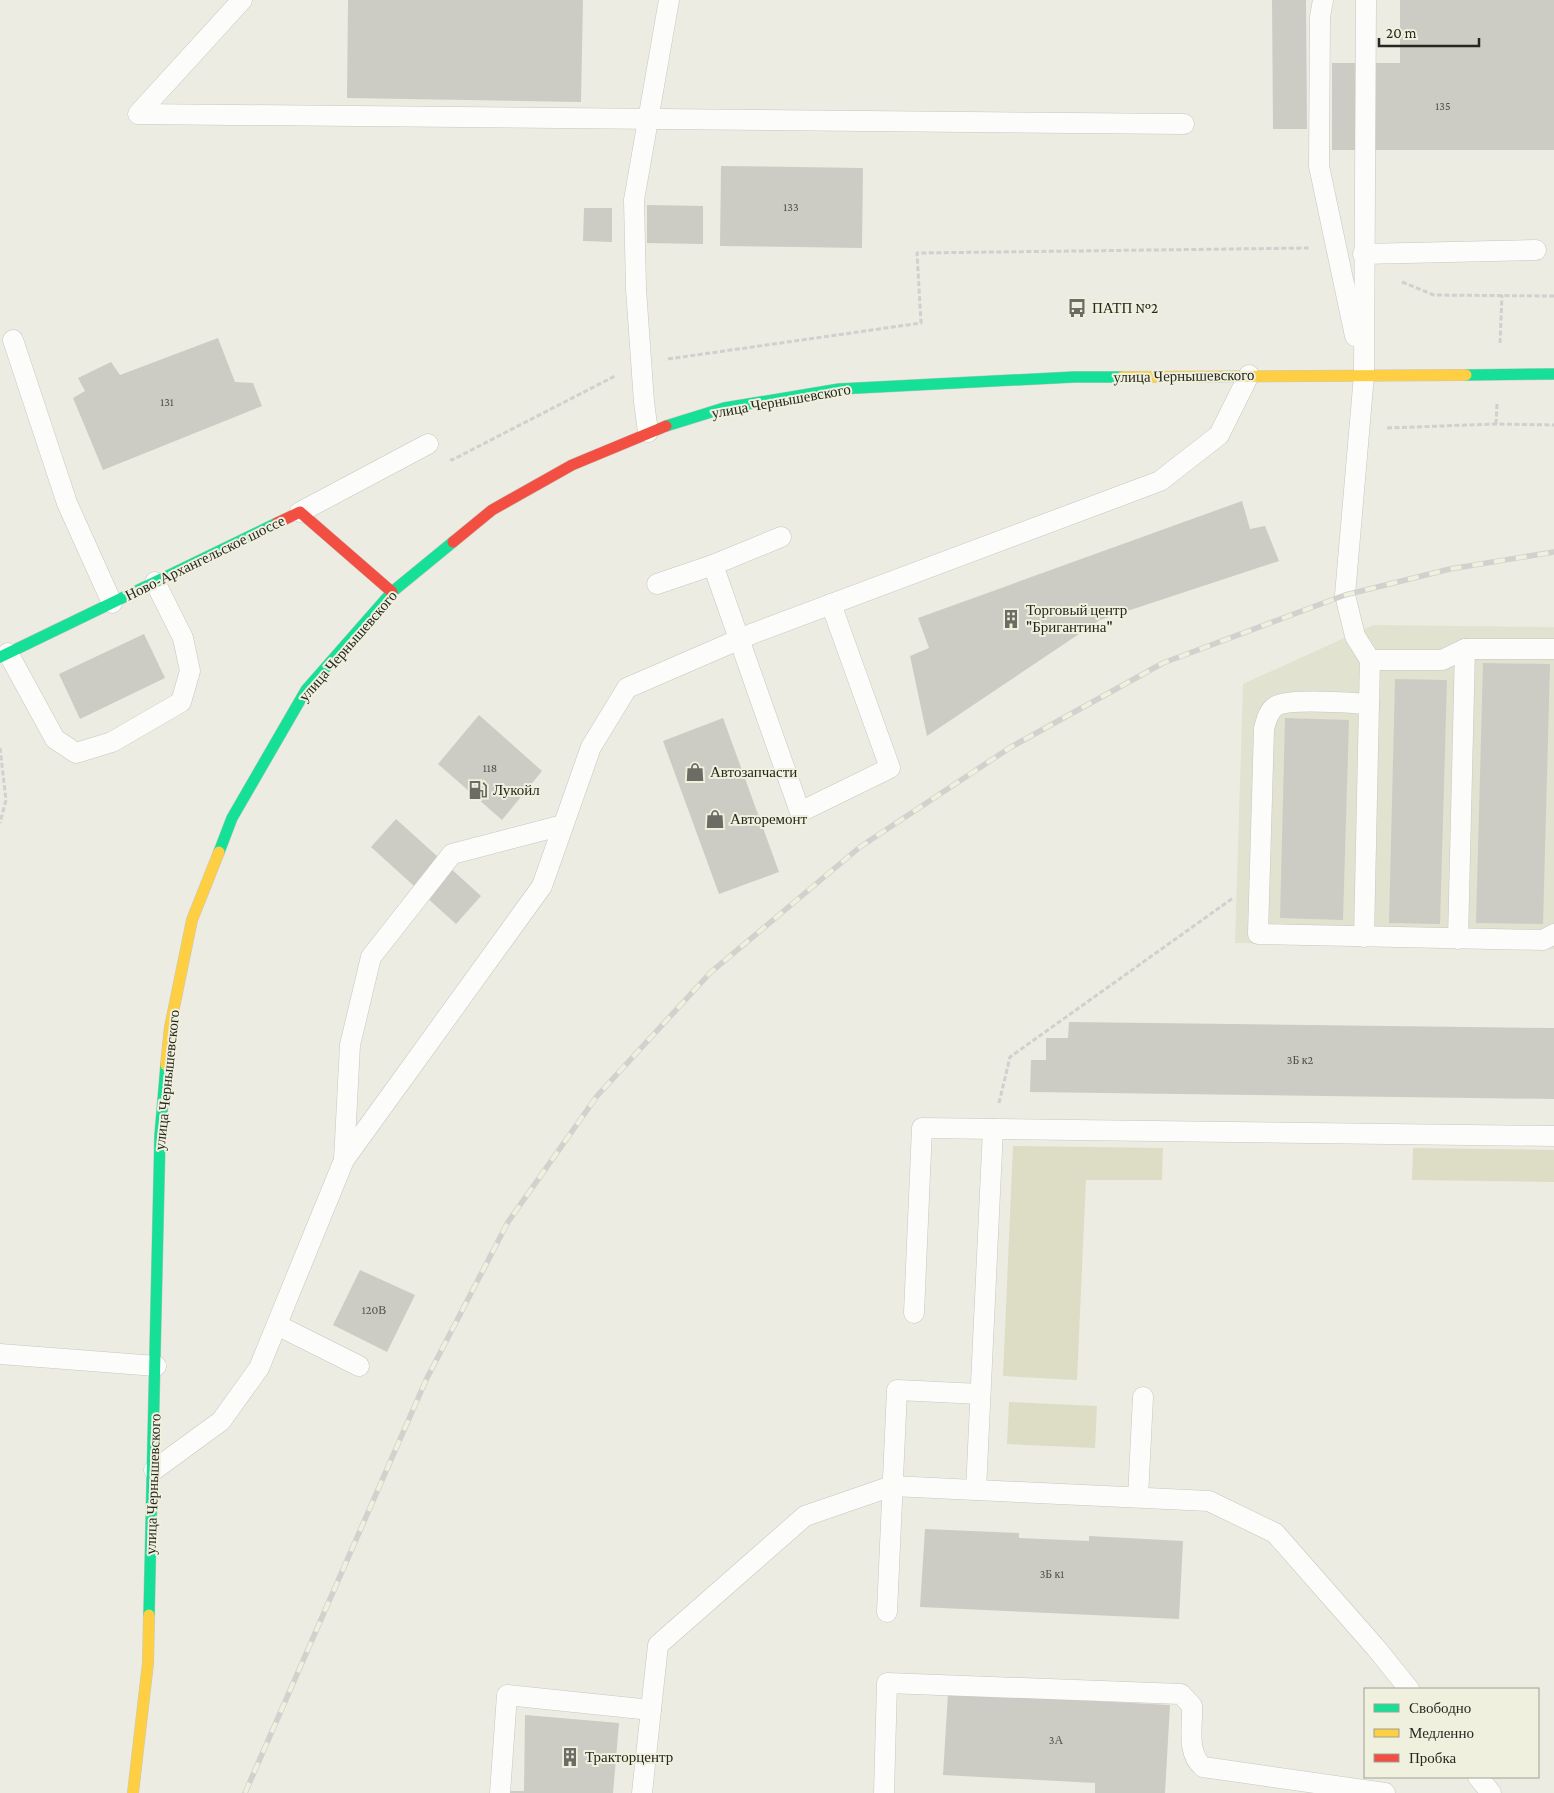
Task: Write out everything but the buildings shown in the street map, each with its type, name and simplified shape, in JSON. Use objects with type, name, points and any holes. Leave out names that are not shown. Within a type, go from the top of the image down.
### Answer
[{"type":"main road","name":"улица Чернышевского","points":[[133,1793],[148,1663],[154,1470],[160,1135],[170,1027],[192,920],[232,818],[306,690],[392,592],[492,510],[572,465],[648,432],[724,408],[839,389],[1074,377],[1554,374]]},
{"type":"main road","name":"Ново-Архангельское шоссе","points":[[4,655],[300,512],[392,592]]},
{"type":"lane","points":[[242,0],[138,114],[1184,124]]},
{"type":"lane","points":[[648,432],[636,289],[634,200],[669,0]]},
{"type":"lane","points":[[1323,0],[1320,17],[1319,166],[1364,375]]},
{"type":"lane","points":[[1364,936],[1370,660],[1355,636],[1345,595],[1364,375],[1366,0]]},
{"type":"lane","points":[[1364,260],[1536,250]]},
{"type":"lane","points":[[14,340],[67,503],[112,603]]},
{"type":"lane","points":[[154,1470],[221,1421],[260,1368],[344,1160],[542,886],[591,747],[627,688],[739,640],[831,604],[1160,481],[1218,435],[1249,375]]},
{"type":"lane","points":[[300,512],[428,444]]},
{"type":"lane","points":[[657,584],[713,565],[781,537]]},
{"type":"lane","points":[[713,565],[800,812],[890,768],[831,604]]},
{"type":"lane","points":[[4,655],[55,739],[76,753],[112,742],[181,702],[190,671],[183,638],[155,582]]},
{"type":"lane","points":[[1370,660],[1442,660],[1464,649],[1554,649]]},
{"type":"lane","points":[[1458,939],[1464,649]]},
{"type":"lane","points":[[1368,704],[1290,702],[1276,706],[1268,715],[1264,729],[1258,934],[1543,940],[1554,934]]},
{"type":"lane","points":[[344,1160],[350,1045],[371,957],[452,854],[563,825]]},
{"type":"lane","points":[[914,1313],[922,1128],[1554,1136]]},
{"type":"lane","points":[[976,1490],[993,1129]]},
{"type":"lane","points":[[277,1325],[359,1366]]},
{"type":"lane","points":[[0,1354],[156,1366]]},
{"type":"lane","points":[[887,1612],[897,1390],[980,1394]]},
{"type":"lane","points":[[1138,1498],[1143,1397]]},
{"type":"lane","points":[[642,1793],[658,1645],[806,1516],[892,1486],[1209,1501],[1275,1533],[1376,1648],[1408,1688]]},
{"type":"lane","points":[[884,1793],[887,1683],[1181,1694],[1192,1706],[1192,1749],[1195,1760],[1203,1767],[1385,1793]]},
{"type":"lane","points":[[500,1793],[507,1695],[651,1710]]},
{"type":"lane","points":[[1479,1778],[1491,1793]]},
{"type":"path","points":[[428,444],[452,460],[641,363],[921,323],[917,253],[1316,248],[1338,257]]},
{"type":"path","points":[[1364,260],[1434,294],[1554,296]]},
{"type":"path","points":[[1359,429],[1496,424],[1554,425]]},
{"type":"path","points":[[0,748],[6,800],[0,823]]},
{"type":"path","points":[[993,1129],[1010,1057],[1260,879]]},
{"type":"shaded area","points":[[1373,625],[1554,627],[1554,949],[1235,943],[1243,684]]},
{"type":"shaded area","points":[[1013,1146],[1163,1148],[1162,1180],[1086,1180],[1077,1380],[1003,1376]]},
{"type":"shaded area","points":[[1413,1148],[1554,1150],[1554,1182],[1412,1180]]},
{"type":"shaded area","points":[[1009,1402],[1097,1406],[1095,1448],[1007,1444]]},
{"type":"railway","points":[[245,1793],[426,1380],[508,1222],[597,1096],[711,972],[860,847],[1011,747],[1163,663],[1345,595],[1450,569],[1554,552]]},
{"type":"traffic: fast","points":[[1466,375],[1554,374]]},
{"type":"traffic: fast","points":[[666,426],[724,408],[839,389],[1074,377],[1122,377]]},
{"type":"traffic: fast","points":[[0,657],[277,523]]},
{"type":"traffic: fast","points":[[219,852],[232,818],[306,690],[392,592],[453,542]]},
{"type":"traffic: fast","points":[[149,1615],[160,1135],[166,1065]]},
{"type":"traffic: slow","points":[[1122,377],[1466,375]]},
{"type":"traffic: slow","points":[[166,1065],[170,1027],[192,920],[219,852]]},
{"type":"traffic: slow","points":[[133,1793],[148,1663],[149,1615]]},
{"type":"traffic: jam","points":[[453,542],[492,510],[572,465],[666,426]]},
{"type":"traffic: jam","points":[[277,523],[300,512],[392,592]]},
{"type":"place","name":"ПАТП №2","points":[[1077,308]]},
{"type":"place","name":"Торговый центр \"Бригантина\"","points":[[1011,619]]},
{"type":"place","name":"Автозапчасти","points":[[695,772]]},
{"type":"place","name":"Лукойл","points":[[478,790]]},
{"type":"place","name":"Авторемонт","points":[[715,819]]},
{"type":"place","name":"Тракторцентр","points":[[570,1757]]}]
